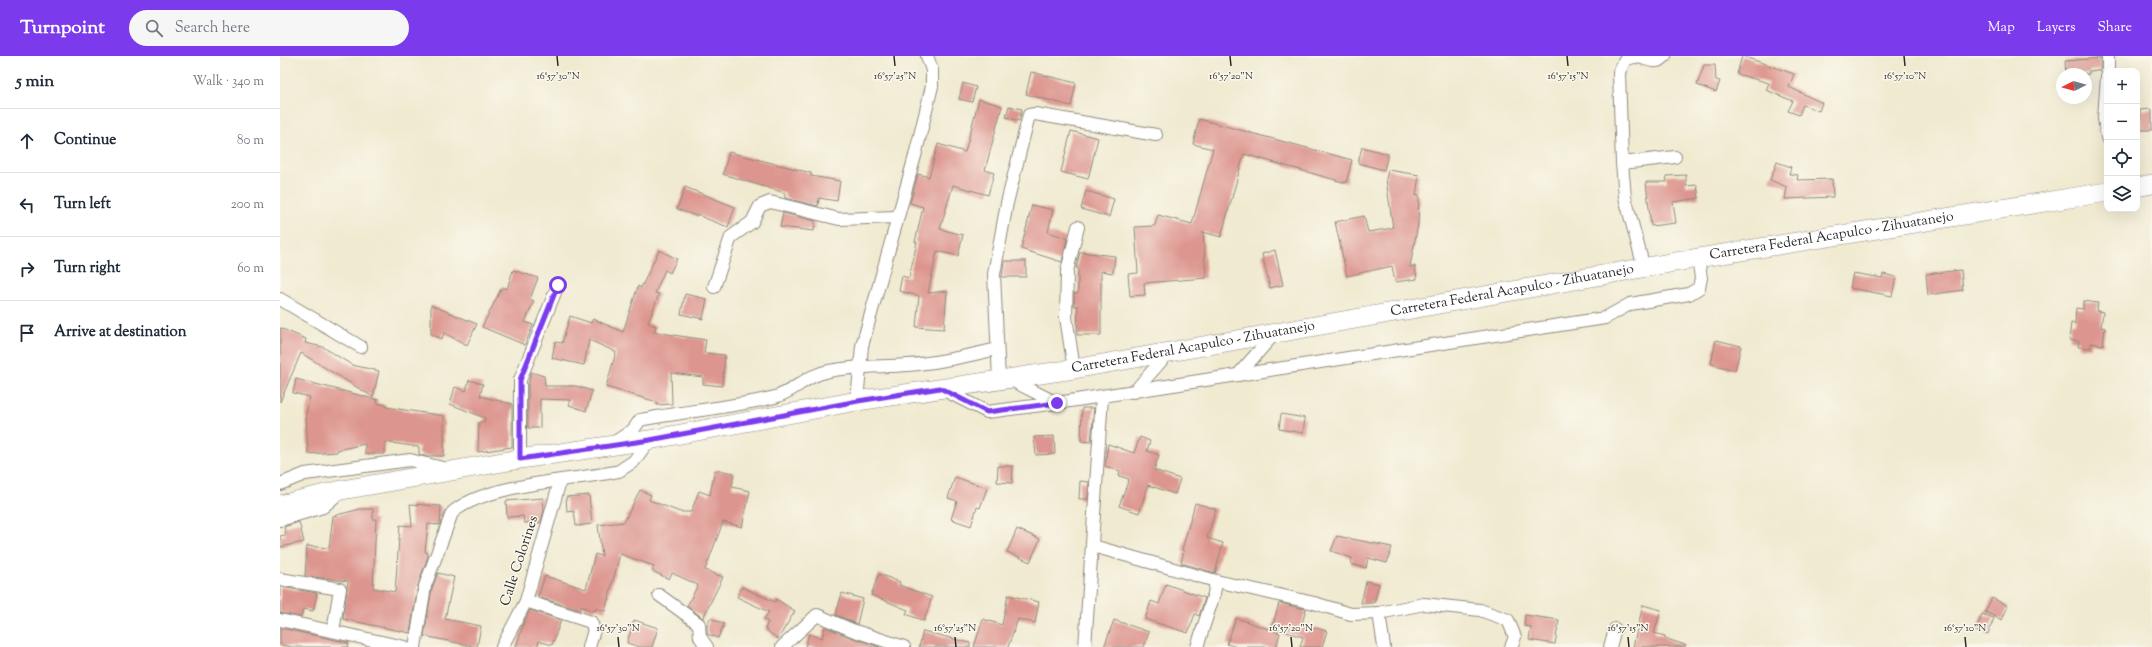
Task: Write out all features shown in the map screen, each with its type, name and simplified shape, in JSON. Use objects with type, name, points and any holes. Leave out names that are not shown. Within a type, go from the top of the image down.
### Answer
[{"type":"main road","points":[[2140,186],[2152,184]]},
{"type":"main road","name":"Carretera Federal Acapulco - Zihuatanejo","points":[[280,505],[342,490],[610,444],[650,440],[858,401],[1074,369],[1698,258],[2104,192]]},
{"type":"street","points":[[858,401],[862,346],[915,156],[932,86],[932,70],[927,56]]},
{"type":"street","points":[[1644,268],[1625,197],[1622,163],[1619,72],[1625,60],[1634,57],[1655,62],[1661,60],[1665,56]]},
{"type":"street","points":[[2108,56],[2108,68]]},
{"type":"street","points":[[1057,403],[1004,379],[997,349],[994,274],[1006,203],[1029,115],[1034,114],[1156,135]]},
{"type":"street","points":[[1622,163],[1675,157]]},
{"type":"street","points":[[714,287],[731,236],[752,222],[760,206],[770,202],[839,219],[897,217]]},
{"type":"street","points":[[1074,369],[1066,318],[1066,302],[1067,271],[1078,227]]},
{"type":"street","points":[[940,388],[987,412],[1134,392],[1605,318],[1630,304],[1689,294],[1699,288],[1701,278],[1698,258]]},
{"type":"street","points":[[520,459],[520,380],[558,285]]},
{"type":"street","points":[[280,300],[361,348]]},
{"type":"street","points":[[1238,375],[1275,333]]},
{"type":"street","points":[[610,444],[633,430],[640,420],[673,413],[726,408],[777,396],[816,373],[861,367],[909,365],[966,357],[997,349]]},
{"type":"street","points":[[1134,392],[1169,352]]},
{"type":"street","points":[[1085,647],[1102,396]]},
{"type":"street","points":[[415,647],[425,586],[452,513],[460,506],[500,490],[619,471],[634,461],[650,440]]},
{"type":"street","points":[[280,484],[305,474],[410,460],[456,471]]},
{"type":"street","name":"Calle Colorines","points":[[502,647],[526,601],[560,481]]},
{"type":"street","points":[[280,520],[323,507],[342,490]]},
{"type":"street","points":[[1093,546],[1216,581],[1314,603],[1351,614],[1379,613],[1424,604],[1480,610],[1508,620],[1515,637],[1511,647]]},
{"type":"street","points":[[280,579],[340,589],[332,631]]},
{"type":"street","points":[[1197,647],[1214,594],[1216,581]]},
{"type":"street","points":[[659,595],[699,624],[700,638],[707,647]]},
{"type":"street","points":[[526,601],[591,622],[594,630],[589,647]]},
{"type":"street","points":[[1379,613],[1384,647]]},
{"type":"street","points":[[782,647],[817,615],[852,630],[904,647]]},
{"type":"street","points":[[280,620],[405,647]]},
{"type":"street","points":[[1610,647],[1614,629]]},
{"type":"building","points":[[1742,56],[1794,74],[1789,87],[1822,103],[1819,111],[1803,105],[1799,115],[1788,111],[1793,101],[1766,90],[1769,83],[1737,74]]},
{"type":"building","points":[[2100,58],[2100,70],[2092,71],[2092,68],[2066,68],[2065,61]]},
{"type":"building","points":[[1704,65],[1715,65],[1716,80],[1720,81],[1716,92],[1697,85]]},
{"type":"building","points":[[1031,72],[1076,83],[1071,106],[1026,94]]},
{"type":"building","points":[[963,83],[976,87],[972,102],[959,99]]},
{"type":"building","points":[[979,99],[1002,106],[985,170],[994,173],[988,195],[953,185],[940,229],[963,235],[958,256],[937,251],[928,293],[947,291],[944,329],[916,327],[919,296],[899,291],[902,276],[909,278],[923,207],[910,203],[918,174],[929,177],[938,144],[965,152]]},
{"type":"building","points":[[1009,106],[1022,109],[1019,121],[1006,117]]},
{"type":"building","points":[[2152,109],[2152,130],[2141,130],[2140,110]]},
{"type":"building","points":[[1199,119],[1352,160],[1346,183],[1244,154],[1221,237],[1203,232],[1206,278],[1144,283],[1145,295],[1130,296],[1128,274],[1138,273],[1135,227],[1155,225],[1158,215],[1192,224],[1213,149],[1193,144]]},
{"type":"building","points":[[1071,131],[1098,138],[1088,179],[1061,172]]},
{"type":"building","points":[[1362,147],[1388,154],[1384,170],[1358,163]]},
{"type":"building","points":[[729,152],[811,173],[811,176],[840,181],[837,201],[819,198],[818,206],[785,198],[785,193],[723,174]]},
{"type":"building","points":[[1777,162],[1791,167],[1789,174],[1798,175],[1797,180],[1832,179],[1833,197],[1785,199],[1787,187],[1770,180]]},
{"type":"building","points":[[1388,170],[1419,175],[1416,196],[1419,195],[1418,224],[1410,267],[1415,266],[1417,279],[1395,282],[1392,266],[1347,276],[1335,222],[1364,216],[1368,232],[1393,228],[1386,179]]},
{"type":"building","points":[[1686,175],[1686,186],[1697,185],[1699,198],[1673,202],[1676,223],[1651,226],[1646,182],[1667,182],[1666,176]]},
{"type":"building","points":[[685,187],[735,207],[728,227],[702,217],[699,214],[696,216],[677,209]]},
{"type":"building","points":[[1086,191],[1114,199],[1109,217],[1081,209]]},
{"type":"building","points":[[1032,205],[1053,210],[1048,232],[1067,238],[1062,262],[1021,249]]},
{"type":"building","points":[[783,213],[815,221],[814,231],[780,227]]},
{"type":"building","points":[[659,250],[677,259],[670,273],[665,270],[655,293],[659,294],[648,323],[656,326],[654,332],[706,340],[704,353],[725,355],[722,386],[703,384],[703,377],[671,373],[672,404],[657,405],[657,402],[606,387],[616,352],[589,340],[584,365],[552,358],[555,342],[562,343],[570,316],[591,323],[593,319],[623,332],[638,286],[641,288]]},
{"type":"building","points":[[1275,250],[1283,285],[1270,288],[1262,254]]},
{"type":"building","points":[[1080,252],[1115,256],[1113,273],[1101,271],[1101,335],[1077,335],[1078,306],[1074,306],[1074,293],[1078,293],[1078,268],[1076,268]]},
{"type":"building","points":[[1004,261],[1026,261],[1026,277],[1002,277]]},
{"type":"building","points":[[513,270],[538,278],[530,299],[534,301],[525,322],[533,325],[525,345],[482,327],[502,287],[507,289]]},
{"type":"building","points":[[1961,270],[1963,290],[1928,295],[1926,274]]},
{"type":"building","points":[[1853,273],[1882,278],[1883,274],[1896,277],[1892,296],[1850,288]]},
{"type":"building","points":[[685,294],[707,299],[703,319],[681,314]]},
{"type":"building","points":[[2083,301],[2098,303],[2097,311],[2103,312],[2101,327],[2105,328],[2103,345],[2091,343],[2091,348],[2078,347],[2079,341],[2069,340],[2071,323],[2075,324],[2076,308],[2083,309]]},
{"type":"building","points":[[431,305],[477,324],[467,345],[444,333],[442,339],[431,334]]},
{"type":"building","points":[[280,328],[306,339],[305,343],[323,347],[352,365],[379,371],[373,397],[301,353],[280,402]]},
{"type":"building","points":[[1716,340],[1741,346],[1735,370],[1711,364]]},
{"type":"building","points":[[531,372],[544,376],[545,386],[576,386],[592,391],[586,411],[569,405],[571,400],[540,399],[540,428],[528,428],[528,386]]},
{"type":"building","points":[[296,379],[378,400],[377,403],[386,405],[386,407],[444,416],[444,456],[425,456],[419,454],[419,447],[385,442],[385,454],[365,454],[365,444],[337,450],[337,452],[308,454],[306,414],[310,397],[293,393]]},
{"type":"building","points":[[469,380],[483,384],[480,396],[512,404],[512,447],[478,452],[479,422],[484,422],[485,418],[450,404],[455,387],[466,391]]},
{"type":"building","points":[[1082,408],[1094,408],[1091,442],[1081,441]]},
{"type":"building","points":[[1281,414],[1305,418],[1303,433],[1279,429]]},
{"type":"building","points":[[1054,436],[1055,454],[1036,455],[1034,437]]},
{"type":"building","points":[[1140,437],[1150,441],[1147,451],[1159,455],[1154,470],[1180,479],[1175,494],[1148,485],[1139,513],[1119,506],[1129,479],[1119,476],[1120,471],[1105,466],[1108,444],[1134,453]]},
{"type":"building","points":[[998,466],[1013,466],[1012,483],[997,482]]},
{"type":"building","points":[[715,470],[734,473],[732,487],[750,491],[742,527],[723,522],[705,570],[723,577],[703,618],[687,606],[698,585],[672,573],[669,579],[652,571],[654,566],[620,554],[605,611],[596,608],[595,611],[581,606],[580,610],[538,597],[545,576],[586,589],[595,554],[602,556],[598,525],[624,522],[640,490],[651,495],[649,500],[680,512],[691,512],[699,491],[710,495]]},
{"type":"building","points":[[955,477],[987,488],[980,508],[977,507],[971,526],[951,519],[957,501],[948,498]]},
{"type":"building","points":[[1080,481],[1089,482],[1088,499],[1079,499]]},
{"type":"building","points":[[589,495],[592,524],[576,526],[574,511],[567,512],[566,497]]},
{"type":"building","points":[[543,498],[544,510],[541,522],[524,523],[523,516],[507,517],[506,501]]},
{"type":"building","points":[[1195,503],[1216,509],[1207,538],[1223,543],[1215,573],[1181,563],[1184,551],[1182,550]]},
{"type":"building","points":[[410,504],[441,506],[440,525],[428,524],[425,552],[428,553],[418,585],[410,633],[343,619],[348,581],[305,576],[307,546],[329,548],[333,516],[360,509],[373,509],[373,519],[376,519],[373,588],[395,592],[400,525],[412,526]]},
{"type":"building","points":[[299,522],[304,542],[280,547],[280,536],[286,535],[284,527]]},
{"type":"building","points":[[1017,529],[1040,539],[1030,562],[1007,552]]},
{"type":"building","points":[[1337,536],[1392,547],[1387,563],[1368,558],[1366,568],[1351,564],[1352,558],[1331,551]]},
{"type":"building","points":[[438,573],[454,577],[445,619],[481,626],[477,647],[424,636],[432,588]]},
{"type":"building","points":[[879,574],[900,582],[899,585],[932,597],[924,621],[906,614],[908,610],[871,595]]},
{"type":"building","points":[[1366,581],[1379,584],[1374,603],[1361,603]]},
{"type":"building","points":[[1166,584],[1205,598],[1199,616],[1195,614],[1188,633],[1145,619],[1151,601],[1159,604]]},
{"type":"building","points":[[280,587],[317,593],[313,611],[303,609],[301,617],[280,613]]},
{"type":"building","points":[[742,587],[775,602],[776,599],[795,611],[778,639],[765,629],[768,622],[764,619],[769,612],[737,597]]},
{"type":"building","points":[[842,593],[863,599],[857,624],[836,615]]},
{"type":"building","points":[[1008,595],[1039,602],[1035,623],[1018,619],[1008,647],[974,647],[983,619],[1002,625]]},
{"type":"building","points":[[1992,598],[2008,606],[2002,620],[1985,612]]},
{"type":"building","points":[[1279,603],[1306,609],[1302,624],[1327,631],[1322,647],[1300,647],[1303,637],[1272,628]]},
{"type":"building","points":[[1643,605],[1661,610],[1654,633],[1685,645],[1685,647],[1633,647]]},
{"type":"building","points":[[530,610],[561,620],[552,645],[539,641],[537,647],[516,647],[524,622]]},
{"type":"building","points":[[1982,614],[1994,618],[1988,634],[1976,630]]},
{"type":"building","points":[[1525,615],[1559,620],[1555,644],[1529,640],[1531,627],[1524,626]]},
{"type":"building","points":[[710,618],[724,624],[718,638],[707,634],[707,626]]},
{"type":"building","points":[[1236,618],[1280,633],[1276,647],[1237,647],[1227,644]]},
{"type":"building","points":[[634,620],[658,628],[652,647],[640,647],[627,643]]},
{"type":"building","points":[[1114,620],[1149,632],[1144,647],[1104,647]]},
{"type":"building","points":[[825,627],[880,647],[805,647],[809,634],[822,638]]},
{"type":"building","points":[[280,628],[349,643],[348,647],[292,647],[280,645]]},
{"type":"building","points":[[923,631],[970,643],[970,647],[919,647]]},
{"type":"route","points":[[558,285],[520,380],[520,459],[610,444],[650,440],[858,401],[940,388],[987,412],[1057,403]]}]
